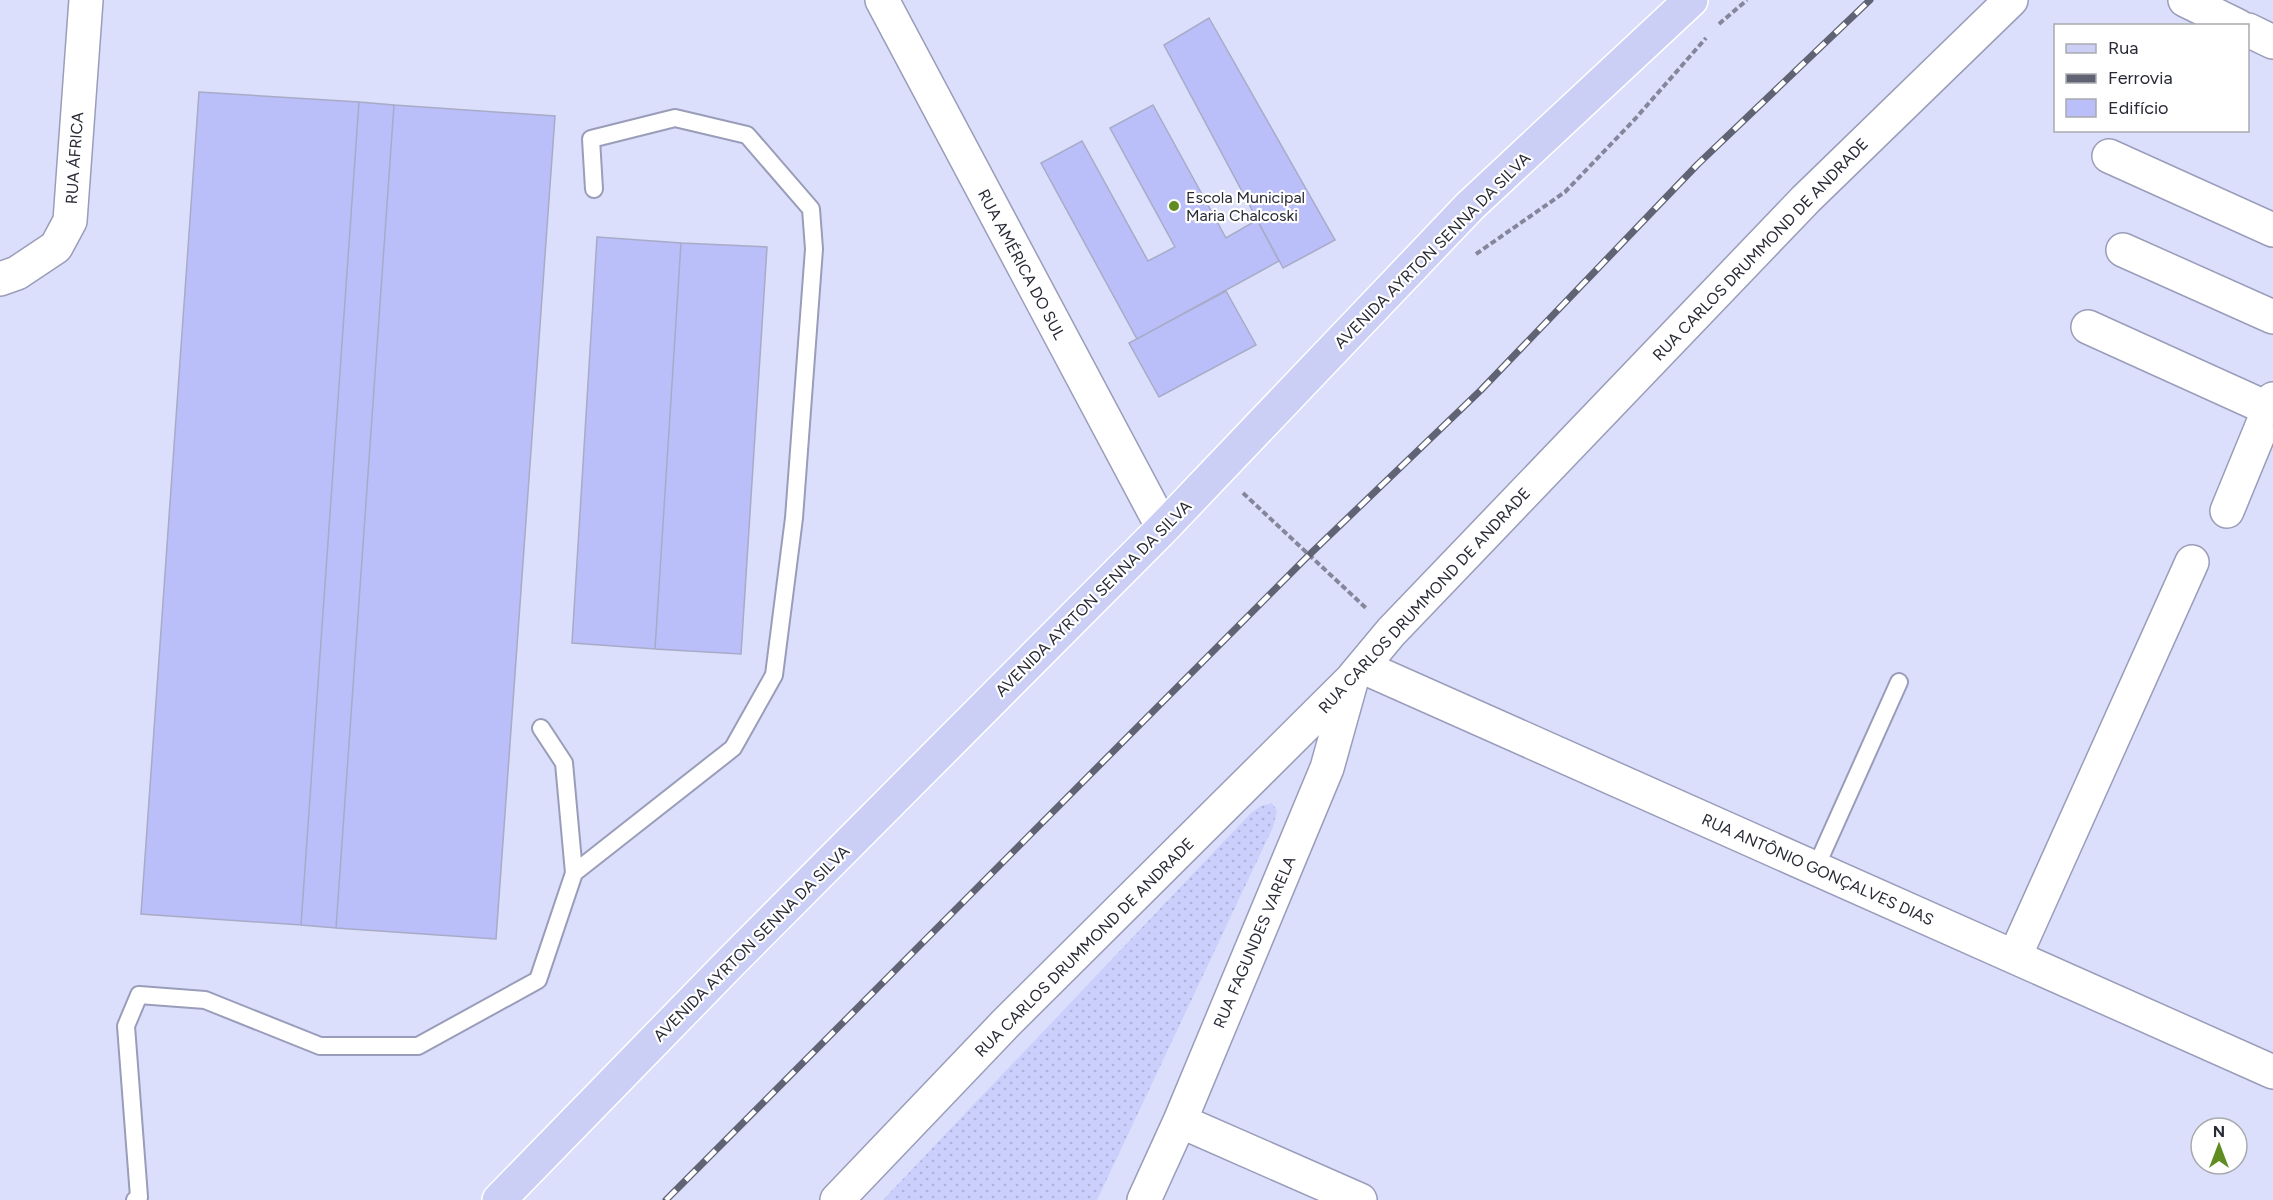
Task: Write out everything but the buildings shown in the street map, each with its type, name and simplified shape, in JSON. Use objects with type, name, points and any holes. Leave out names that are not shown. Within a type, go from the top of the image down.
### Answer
[{"type":"main road","name":"AVENIDA AYRTON SENNA DA SILVA","points":[[499,1200],[730,963],[1163,528],[1470,206],[1691,0]]},
{"type":"street","name":"RUA ÁFRICA","points":[[0,279],[17,273],[56,248],[70,221],[86,0]]},
{"type":"street","name":"RUA AMÉRICA DO SUL","points":[[882,0],[1163,528]]},
{"type":"street","name":"RUA CARLOS DRUMMOND DE ANDRADE","points":[[837,1200],[1006,1023],[1357,673],[1391,632],[1806,199],[2011,0]]},
{"type":"street","points":[[2185,0],[2234,24]]},
{"type":"street","points":[[2249,31],[2273,42]]},
{"type":"street","points":[[2109,156],[2273,230]]},
{"type":"street","points":[[2123,250],[2273,317]]},
{"type":"street","points":[[2088,327],[2271,404],[2227,511]]},
{"type":"street","points":[[2015,956],[2192,562]]},
{"type":"street","name":"RUA ANTÔNIO GONÇALVES DIAS","points":[[1357,673],[1816,867],[2273,1072]]},
{"type":"street","name":"RUA FAGUNDES VARELA","points":[[1144,1200],[1180,1120],[1327,768],[1357,673]]},
{"type":"street","points":[[1180,1120],[1360,1200]]},
{"type":"lane","points":[[574,873],[733,748],[774,675],[794,518],[814,249],[811,209],[747,135],[675,118],[591,139],[594,189]]},
{"type":"lane","points":[[1816,867],[1899,682]]},
{"type":"lane","points":[[135,1200],[139,1197],[126,1026],[139,996],[205,1000],[320,1046],[418,1046],[538,980],[574,873],[564,764],[541,728]]},
{"type":"path","points":[[1243,493],[1391,632]]},
{"type":"shaded area","points":[[1272,803],[1277,811],[1273,827],[1097,1200],[883,1200],[1251,813],[1261,806]]},
{"type":"railway","points":[[666,1200],[1308,556],[1481,390],[1698,164],[1870,0]]},
{"type":"place","name":"Escola Municipal Maria Chalcoski","points":[[1174,206]]}]
